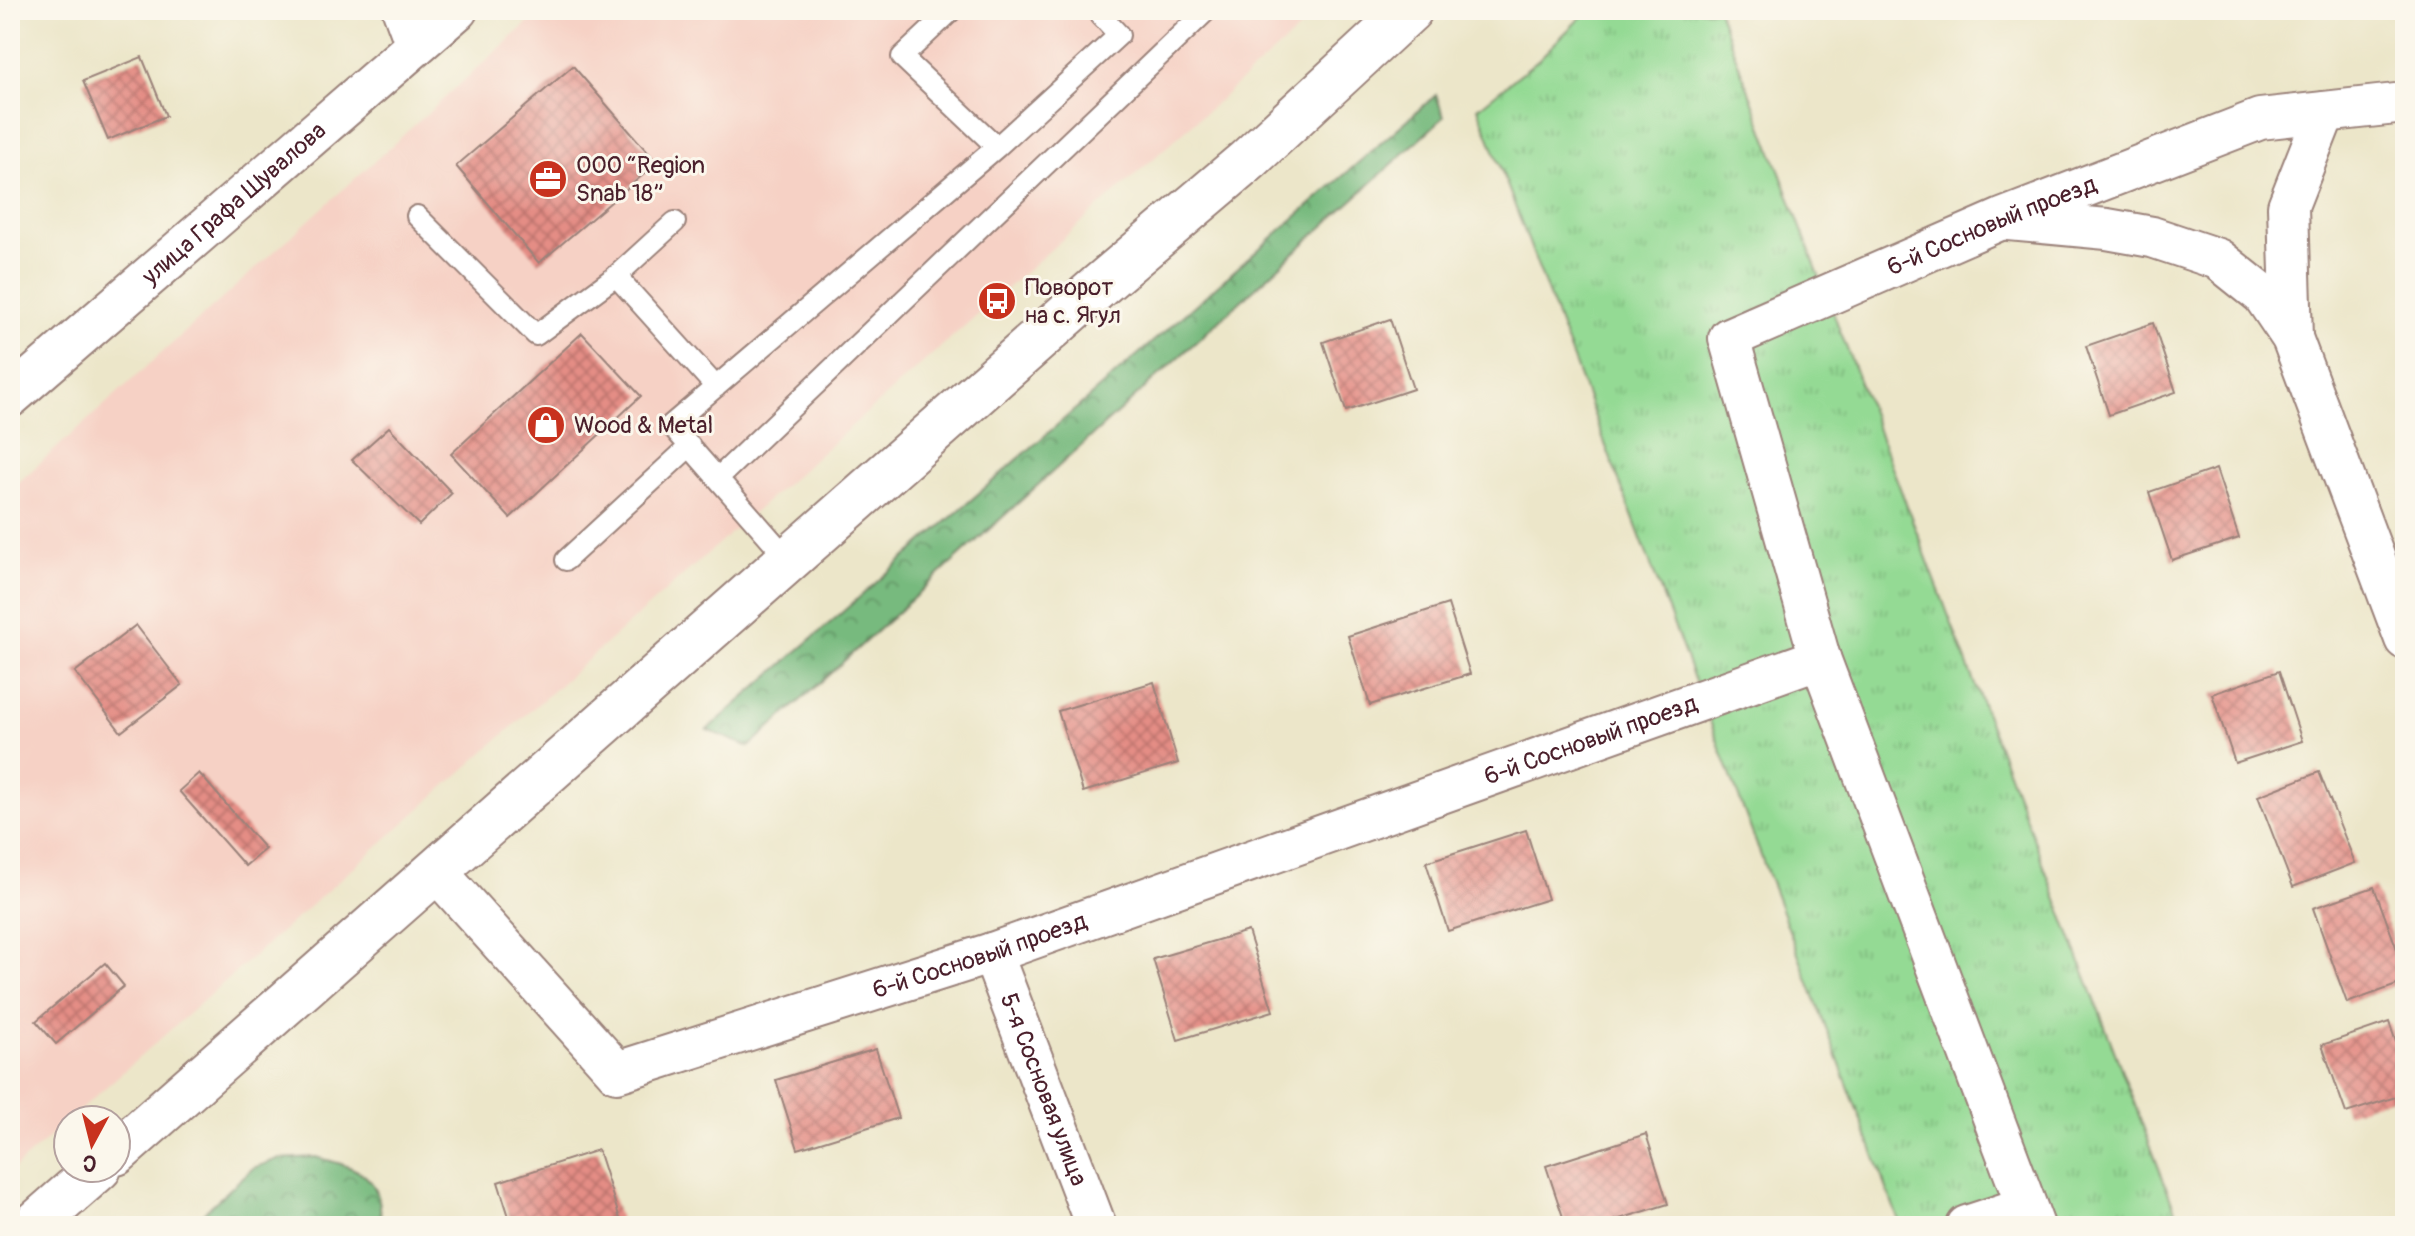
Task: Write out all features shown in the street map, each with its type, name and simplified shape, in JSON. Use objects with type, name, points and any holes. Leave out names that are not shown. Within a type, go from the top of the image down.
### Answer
[{"type":"street","name":"улица Графа Шувалова","points":[[10,397],[410,28],[457,10]]},
{"type":"street","points":[[132,1139],[1099,286],[1248,160],[1410,10]]},
{"type":"street","name":"6-й Сосновый проезд","points":[[437,872],[617,1072],[992,953],[1820,658],[1729,338],[2002,219],[2260,119],[2405,103]]},
{"type":"street","points":[[2292,338],[2288,206],[2325,112]]},
{"type":"street","points":[[2002,219],[2107,229],[2152,237],[2218,259],[2263,295],[2292,338],[2405,639]]},
{"type":"street","points":[[1820,658],[2029,1216],[1967,1226]]},
{"type":"street","name":"5-я Сосновая улица","points":[[992,953],[1096,1226]]},
{"type":"street","points":[[33,1226],[81,1184]]},
{"type":"lane","points":[[952,10],[902,57],[997,147]]},
{"type":"lane","points":[[788,559],[671,425],[997,147],[1119,35],[1096,10]]},
{"type":"lane","points":[[718,478],[1203,11]]},
{"type":"lane","points":[[417,216],[536,335],[616,276],[675,222]]},
{"type":"lane","points":[[616,276],[716,387]]},
{"type":"lane","points":[[566,560],[690,446]]},
{"type":"shaded area","points":[[542,10],[1321,10],[87,1104],[52,1104],[52,1135],[10,1172],[10,490]]},
{"type":"green space","points":[[1588,10],[1718,10],[2181,1226],[1901,1226],[1478,108],[1539,59]]},
{"type":"green space","points":[[1436,95],[1444,117],[749,747],[707,730]]},
{"type":"green space","points":[[316,1157],[344,1165],[366,1176],[378,1195],[380,1226],[189,1226],[253,1168],[278,1159]]},
{"type":"building","points":[[142,57],[166,116],[108,140],[83,81]]},
{"type":"building","points":[[573,66],[657,163],[539,263],[456,166]]},
{"type":"building","points":[[1390,319],[1413,389],[1346,411],[1323,342]]},
{"type":"building","points":[[2153,323],[2176,392],[2109,415],[2086,346]]},
{"type":"building","name":"Wood & Metal","points":[[582,333],[641,396],[510,518],[451,454]]},
{"type":"building","points":[[389,427],[452,493],[419,525],[352,460]]},
{"type":"building","points":[[2216,469],[2239,538],[2172,560],[2149,492]]},
{"type":"building","points":[[1448,604],[1470,674],[1370,705],[1348,636]]},
{"type":"building","points":[[136,625],[182,685],[121,732],[75,672]]},
{"type":"building","points":[[2279,671],[2302,741],[2235,763],[2212,694]]},
{"type":"building","points":[[1154,682],[1178,763],[1083,792],[1058,711]]},
{"type":"building","points":[[2319,772],[2355,863],[2293,887],[2258,796]]},
{"type":"building","points":[[199,773],[265,849],[245,866],[179,791]]},
{"type":"building","points":[[1526,830],[1548,899],[1448,931],[1426,862]]},
{"type":"building","points":[[2374,887],[2405,971],[2405,982],[2347,1003],[2313,908]]},
{"type":"building","points":[[1248,931],[1273,1011],[1178,1040],[1153,959]]},
{"type":"building","points":[[105,963],[124,986],[56,1044],[36,1021]]},
{"type":"building","points":[[2389,1022],[2405,1068],[2405,1094],[2346,1113],[2322,1045]]},
{"type":"building","points":[[876,1049],[898,1118],[798,1149],[776,1080]]},
{"type":"building","points":[[1646,1134],[1668,1204],[1597,1226],[1566,1226],[1546,1166]]},
{"type":"building","points":[[598,1150],[620,1219],[599,1226],[512,1226],[498,1182]]},
{"type":"place","name":"OOO “Region Snab 18”","points":[[548,179]]},
{"type":"place","name":"Поворот на с. Ягул","points":[[997,301]]},
{"type":"place","name":"Wood & Metal","points":[[546,425]]}]
